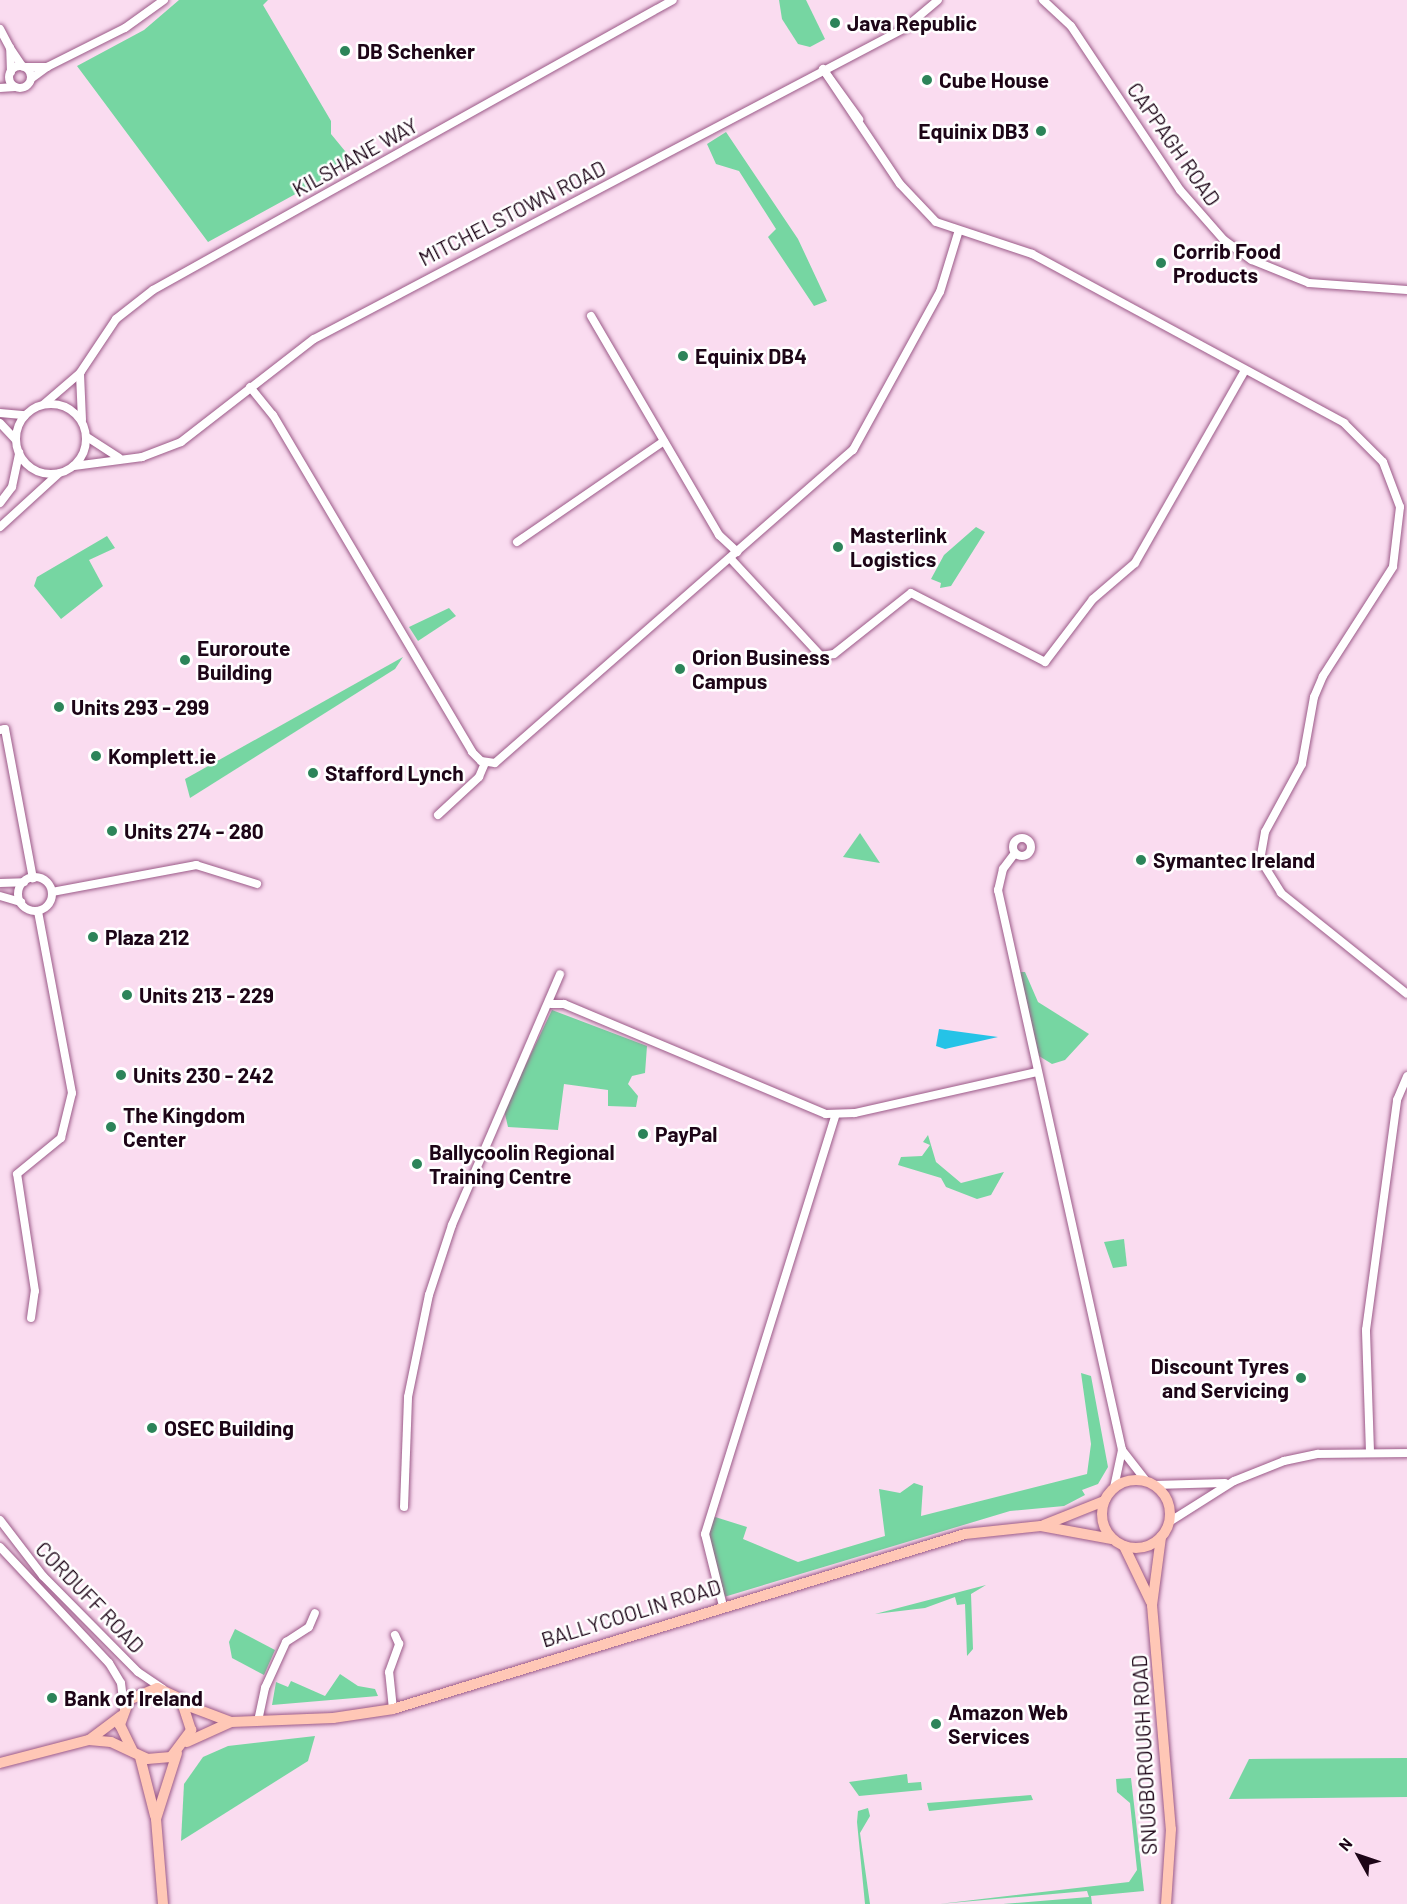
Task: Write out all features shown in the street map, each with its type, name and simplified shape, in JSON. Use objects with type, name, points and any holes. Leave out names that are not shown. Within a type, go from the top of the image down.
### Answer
[{"type":"main road","points":[[1150,1483],[1169,1505],[1169,1521],[1161,1537],[1143,1548],[1124,1546],[1112,1539],[1102,1521],[1104,1501],[1114,1488],[1150,1483]]},
{"type":"main road","name":"BALLYCOOLIN ROAD","points":[[187,1742],[231,1722],[393,1708],[965,1534],[1041,1526],[1104,1501]]},
{"type":"main road","name":"BALLYCOOLIN ROAD","points":[[1041,1526],[1112,1539]]},
{"type":"main road","name":"SNUGBOROUGH ROAD","points":[[1161,1537],[1152,1605],[1171,1818],[1166,1904]]},
{"type":"main road","name":"SNUGBOROUGH ROAD","points":[[1124,1546],[1152,1605]]},
{"type":"main road","points":[[0,1763],[89,1740],[144,1690],[164,1689],[186,1705],[192,1723],[187,1742],[177,1754],[156,1820]]},
{"type":"main road","name":"BALLYCOOLIN ROAD","points":[[186,1705],[231,1722]]},
{"type":"main road","points":[[122,1712],[121,1734],[136,1754],[156,1820],[163,1904]]},
{"type":"main road","points":[[89,1740],[163,1760],[177,1754]]},
{"type":"street","points":[[0,88],[26,87],[32,78],[47,67],[125,28],[164,0]]},
{"type":"street","name":"KILSHANE WAY","points":[[44,404],[80,373],[116,319],[153,290],[673,0]]},
{"type":"street","name":"MITCHELSTOWN ROAD","points":[[74,466],[153,454],[181,442],[250,387],[369,307],[905,28],[929,4],[938,0]]},
{"type":"street","name":"CAPPAGH ROAD","points":[[1043,0],[1071,26],[1180,190],[1224,240],[1252,260],[1309,283],[1407,290]]},
{"type":"street","points":[[0,29],[9,48],[32,78]]},
{"type":"street","points":[[9,48],[10,73],[15,87]]},
{"type":"street","points":[[0,82],[10,73],[24,66],[47,67]]},
{"type":"street","points":[[823,69],[916,205],[958,233],[1032,254],[1245,370],[1357,434],[1383,462],[1396,490],[1401,527],[1393,567],[1323,676],[1314,697],[1302,764],[1265,832],[1260,859],[1281,893],[1407,994]]},
{"type":"street","points":[[438,815],[479,777],[485,763],[505,755],[861,439],[940,292],[958,233]]},
{"type":"street","points":[[591,316],[719,535],[733,555],[821,656],[834,654],[910,593],[1045,662],[1093,598],[1135,563],[1245,370]]},
{"type":"street","points":[[0,527],[34,491],[74,466],[87,437],[82,420],[80,373]]},
{"type":"street","points":[[250,387],[273,415],[472,752],[485,763]]},
{"type":"street","points":[[0,413],[25,415],[44,404],[65,406],[82,420]]},
{"type":"street","points":[[16,440],[25,415]]},
{"type":"street","points":[[0,423],[16,440],[20,453],[39,472],[61,473]]},
{"type":"street","points":[[87,437],[120,458]]},
{"type":"street","points":[[517,542],[664,441]]},
{"type":"street","points":[[0,503],[12,487],[20,453]]},
{"type":"street","points":[[0,730],[5,729],[33,878]]},
{"type":"street","points":[[1015,853],[1003,868],[998,890],[1122,1449],[1114,1488]]},
{"type":"street","points":[[52,892],[196,865],[257,884]]},
{"type":"street","points":[[0,883],[24,882],[33,878],[47,883],[52,892],[47,906],[38,911]]},
{"type":"street","points":[[21,902],[24,882]]},
{"type":"street","points":[[0,896],[21,902],[38,911]]},
{"type":"street","points":[[31,1318],[35,1291],[17,1174],[61,1138],[72,1093],[38,911]]},
{"type":"street","points":[[404,1507],[408,1397],[429,1294],[452,1225],[551,1004],[560,974]]},
{"type":"street","points":[[551,1004],[564,1004],[835,1116],[1037,1072]]},
{"type":"street","points":[[1370,1452],[1366,1330],[1397,1100],[1406,1080]]},
{"type":"street","points":[[723,1606],[705,1534],[835,1116]]},
{"type":"street","points":[[1122,1449],[1150,1483],[1192,1487],[1234,1481]]},
{"type":"street","points":[[1169,1521],[1234,1481],[1300,1457],[1370,1452],[1407,1453]]},
{"type":"street","name":"CORDUFF ROAD","points":[[0,1520],[43,1576],[138,1672],[164,1689]]},
{"type":"street","name":"CORDUFF ROAD","points":[[0,1547],[110,1663],[121,1683],[122,1712]]},
{"type":"street","points":[[258,1721],[265,1688],[286,1642],[309,1628],[315,1613]]},
{"type":"street","points":[[393,1708],[388,1672],[399,1644],[395,1635]]},
{"type":"green space","points":[[179,0],[268,0],[263,5],[331,121],[331,134],[354,162],[208,242],[77,66],[144,30]]},
{"type":"green space","points":[[779,0],[806,0],[825,39],[810,47],[798,44],[782,19]]},
{"type":"green space","points":[[726,132],[798,239],[827,301],[814,306],[768,237],[776,229],[739,171],[716,164],[707,144]]},
{"type":"green space","points":[[976,527],[985,532],[951,586],[940,588],[941,583],[931,579],[944,555]]},
{"type":"green space","points":[[107,536],[115,548],[89,560],[103,586],[61,619],[34,586],[37,577]]},
{"type":"green space","points":[[449,608],[456,616],[418,641],[409,627]]},
{"type":"green space","points":[[403,657],[395,669],[190,798],[185,779]]},
{"type":"green space","points":[[860,833],[880,863],[843,857]]},
{"type":"green space","points":[[1020,972],[1025,972],[1038,1002],[1089,1034],[1065,1060],[1052,1064],[1039,1056]]},
{"type":"green space","points":[[552,1010],[647,1046],[645,1073],[632,1076],[628,1084],[638,1096],[636,1107],[608,1106],[608,1090],[564,1084],[558,1130],[508,1127],[504,1110]]},
{"type":"green space","points":[[928,1135],[936,1162],[961,1183],[1004,1172],[991,1195],[977,1199],[946,1187],[941,1178],[898,1165],[901,1157],[922,1156],[930,1145],[923,1142]]},
{"type":"green space","points":[[1124,1239],[1127,1266],[1113,1268],[1104,1242]]},
{"type":"green space","points":[[1081,1373],[1091,1376],[1108,1467],[1098,1484],[1082,1490],[1085,1495],[1064,1506],[1010,1511],[724,1597],[707,1535],[712,1516],[747,1527],[743,1539],[798,1562],[885,1536],[879,1489],[900,1493],[914,1483],[923,1486],[921,1516],[1087,1474],[1091,1444]]},
{"type":"green space","points":[[986,1585],[971,1594],[973,1649],[967,1656],[965,1604],[957,1605],[955,1597],[925,1608],[875,1614]]},
{"type":"green space","points":[[235,1629],[275,1650],[264,1675],[232,1658],[229,1642]]},
{"type":"green space","points":[[340,1674],[358,1686],[375,1689],[378,1696],[272,1705],[276,1682],[288,1687],[291,1681],[325,1696]]},
{"type":"green space","points":[[315,1736],[308,1761],[181,1841],[184,1784],[203,1757],[228,1746]]},
{"type":"green space","points":[[1407,1758],[1407,1797],[1229,1799],[1249,1759]]},
{"type":"green space","points":[[907,1774],[908,1783],[921,1782],[922,1790],[859,1796],[849,1782]]},
{"type":"green space","points":[[1131,1778],[1144,1891],[1091,1896],[1092,1904],[1003,1904],[1089,1897],[1087,1891],[939,1904],[1129,1882],[1137,1870],[1130,1803],[1117,1792],[1116,1779]]},
{"type":"green space","points":[[1031,1795],[1033,1800],[929,1811],[927,1803]]},
{"type":"green space","points":[[868,1808],[870,1816],[860,1833],[870,1904],[865,1904],[857,1822],[858,1811]]},
{"type":"water","points":[[939,1029],[998,1037],[945,1049],[936,1046]]},
{"type":"place","name":"Java Republic","points":[[835,23]]},
{"type":"place","name":"DB Schenker","points":[[345,51]]},
{"type":"place","name":"Cube House","points":[[927,80]]},
{"type":"place","name":"Equinix DB3","points":[[1041,131]]},
{"type":"place","name":"Corrib Food Products","points":[[1161,263]]},
{"type":"place","name":"Equinix DB4","points":[[683,356]]},
{"type":"place","name":"Masterlink Logistics","points":[[838,547]]},
{"type":"place","name":"Euroroute Building","points":[[185,660]]},
{"type":"place","name":"Orion Business Campus","points":[[680,669]]},
{"type":"place","name":"Units 293 - 299","points":[[59,707]]},
{"type":"place","name":"Komplett.ie","points":[[96,756]]},
{"type":"place","name":"Stafford Lynch","points":[[313,773]]},
{"type":"place","name":"Units 274 - 280","points":[[112,831]]},
{"type":"place","name":"Symantec Ireland","points":[[1141,860]]},
{"type":"place","name":"Plaza 212","points":[[93,937]]},
{"type":"place","name":"Units 213 - 229","points":[[127,995]]},
{"type":"place","name":"Units 230 - 242","points":[[121,1075]]},
{"type":"place","name":"The Kingdom Center","points":[[111,1127]]},
{"type":"place","name":"PayPal","points":[[643,1134]]},
{"type":"place","name":"Ballycoolin Regional Training Centre","points":[[417,1164]]},
{"type":"place","name":"Discount Tyres and Servicing","points":[[1301,1378]]},
{"type":"place","name":"OSEC Building","points":[[152,1428]]},
{"type":"place","name":"Bank of Ireland","points":[[52,1698]]},
{"type":"place","name":"Amazon Web Services","points":[[936,1724]]}]
